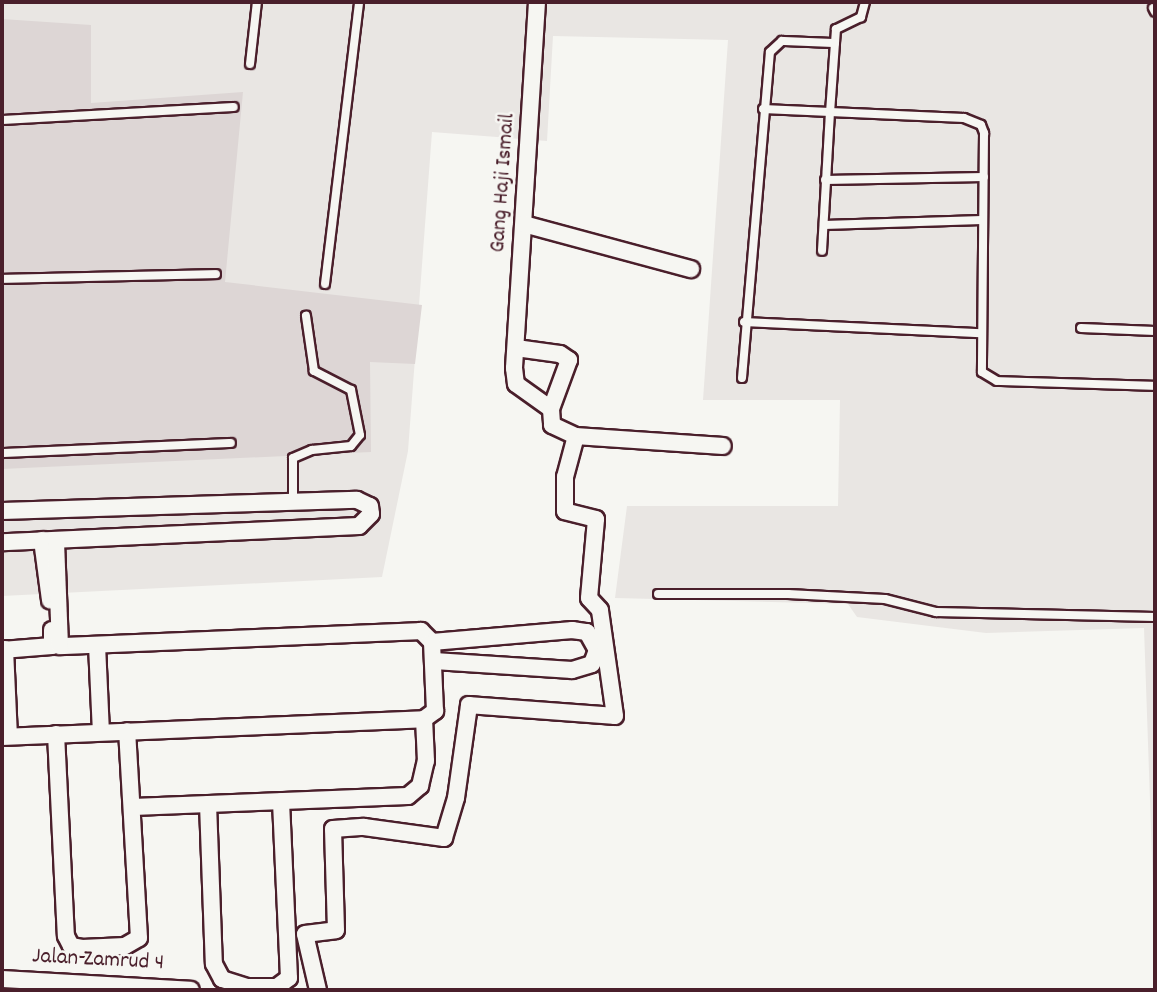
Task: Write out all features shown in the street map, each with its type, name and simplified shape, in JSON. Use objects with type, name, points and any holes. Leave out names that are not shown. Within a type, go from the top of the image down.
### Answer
[{"type":"street","name":"Gang Haji Ismail","points":[[537,2],[514,368],[516,384],[551,409]]},
{"type":"street","points":[[524,224],[691,269]]},
{"type":"street","points":[[516,348],[560,354],[569,360],[551,409],[552,425],[576,436],[723,446]]},
{"type":"street","points":[[318,990],[305,934],[336,930],[333,829],[364,827],[444,838],[456,798],[469,705],[615,716],[600,610],[589,598],[596,519],[565,511],[565,477],[576,436]]},
{"type":"street","points":[[2,511],[356,500],[370,506],[370,519],[359,526],[2,542]]},
{"type":"street","points":[[109,506],[111,537]]},
{"type":"street","points":[[49,540],[60,646],[402,629],[421,631],[432,642],[435,711],[424,719],[5,736],[3,650],[52,646],[55,612]]},
{"type":"street","points":[[432,642],[572,630],[587,632],[597,650],[592,664],[572,670],[434,661]]},
{"type":"street","points":[[97,645],[101,732]]},
{"type":"street","points":[[133,807],[408,796],[420,786],[426,761],[424,719]]},
{"type":"street","points":[[56,734],[66,936],[71,946],[125,946],[139,938],[127,731]]},
{"type":"street","points":[[208,804],[215,964],[222,979],[246,987],[277,987],[289,978],[281,801]]},
{"type":"street","name":"Jalan Zamrud 4","points":[[2,979],[191,990]]},
{"type":"lane","points":[[250,64],[257,2]]},
{"type":"lane","points":[[324,284],[359,2]]},
{"type":"lane","points":[[822,251],[836,29],[862,17],[865,2]]},
{"type":"lane","points":[[741,378],[763,109],[776,42],[835,43]]},
{"type":"lane","points":[[2,120],[234,107]]},
{"type":"lane","points":[[763,109],[975,120],[984,133],[982,372],[997,381],[1155,386]]},
{"type":"lane","points":[[825,180],[984,177]]},
{"type":"lane","points":[[824,225],[982,220]]},
{"type":"lane","points":[[2,279],[215,275]]},
{"type":"lane","points":[[293,501],[293,458],[312,450],[351,446],[360,435],[351,390],[314,371],[306,316]]},
{"type":"lane","points":[[744,322],[981,333]]},
{"type":"lane","points":[[1082,328],[1155,331]]},
{"type":"lane","points":[[2,453],[231,443]]},
{"type":"lane","points":[[658,594],[788,594],[885,600],[936,612],[1155,617]]},
{"type":"shaded area","points":[[2,2],[1155,2],[1155,945],[1144,628],[986,633],[857,617],[848,604],[615,598],[627,506],[838,506],[840,400],[703,400],[728,40],[553,36],[547,141],[432,132],[408,451],[382,577],[2,596]]},
{"type":"shaded area","points":[[2,19],[91,25],[91,103],[243,92],[225,282],[422,305],[415,364],[370,362],[371,452],[2,469]]}]
